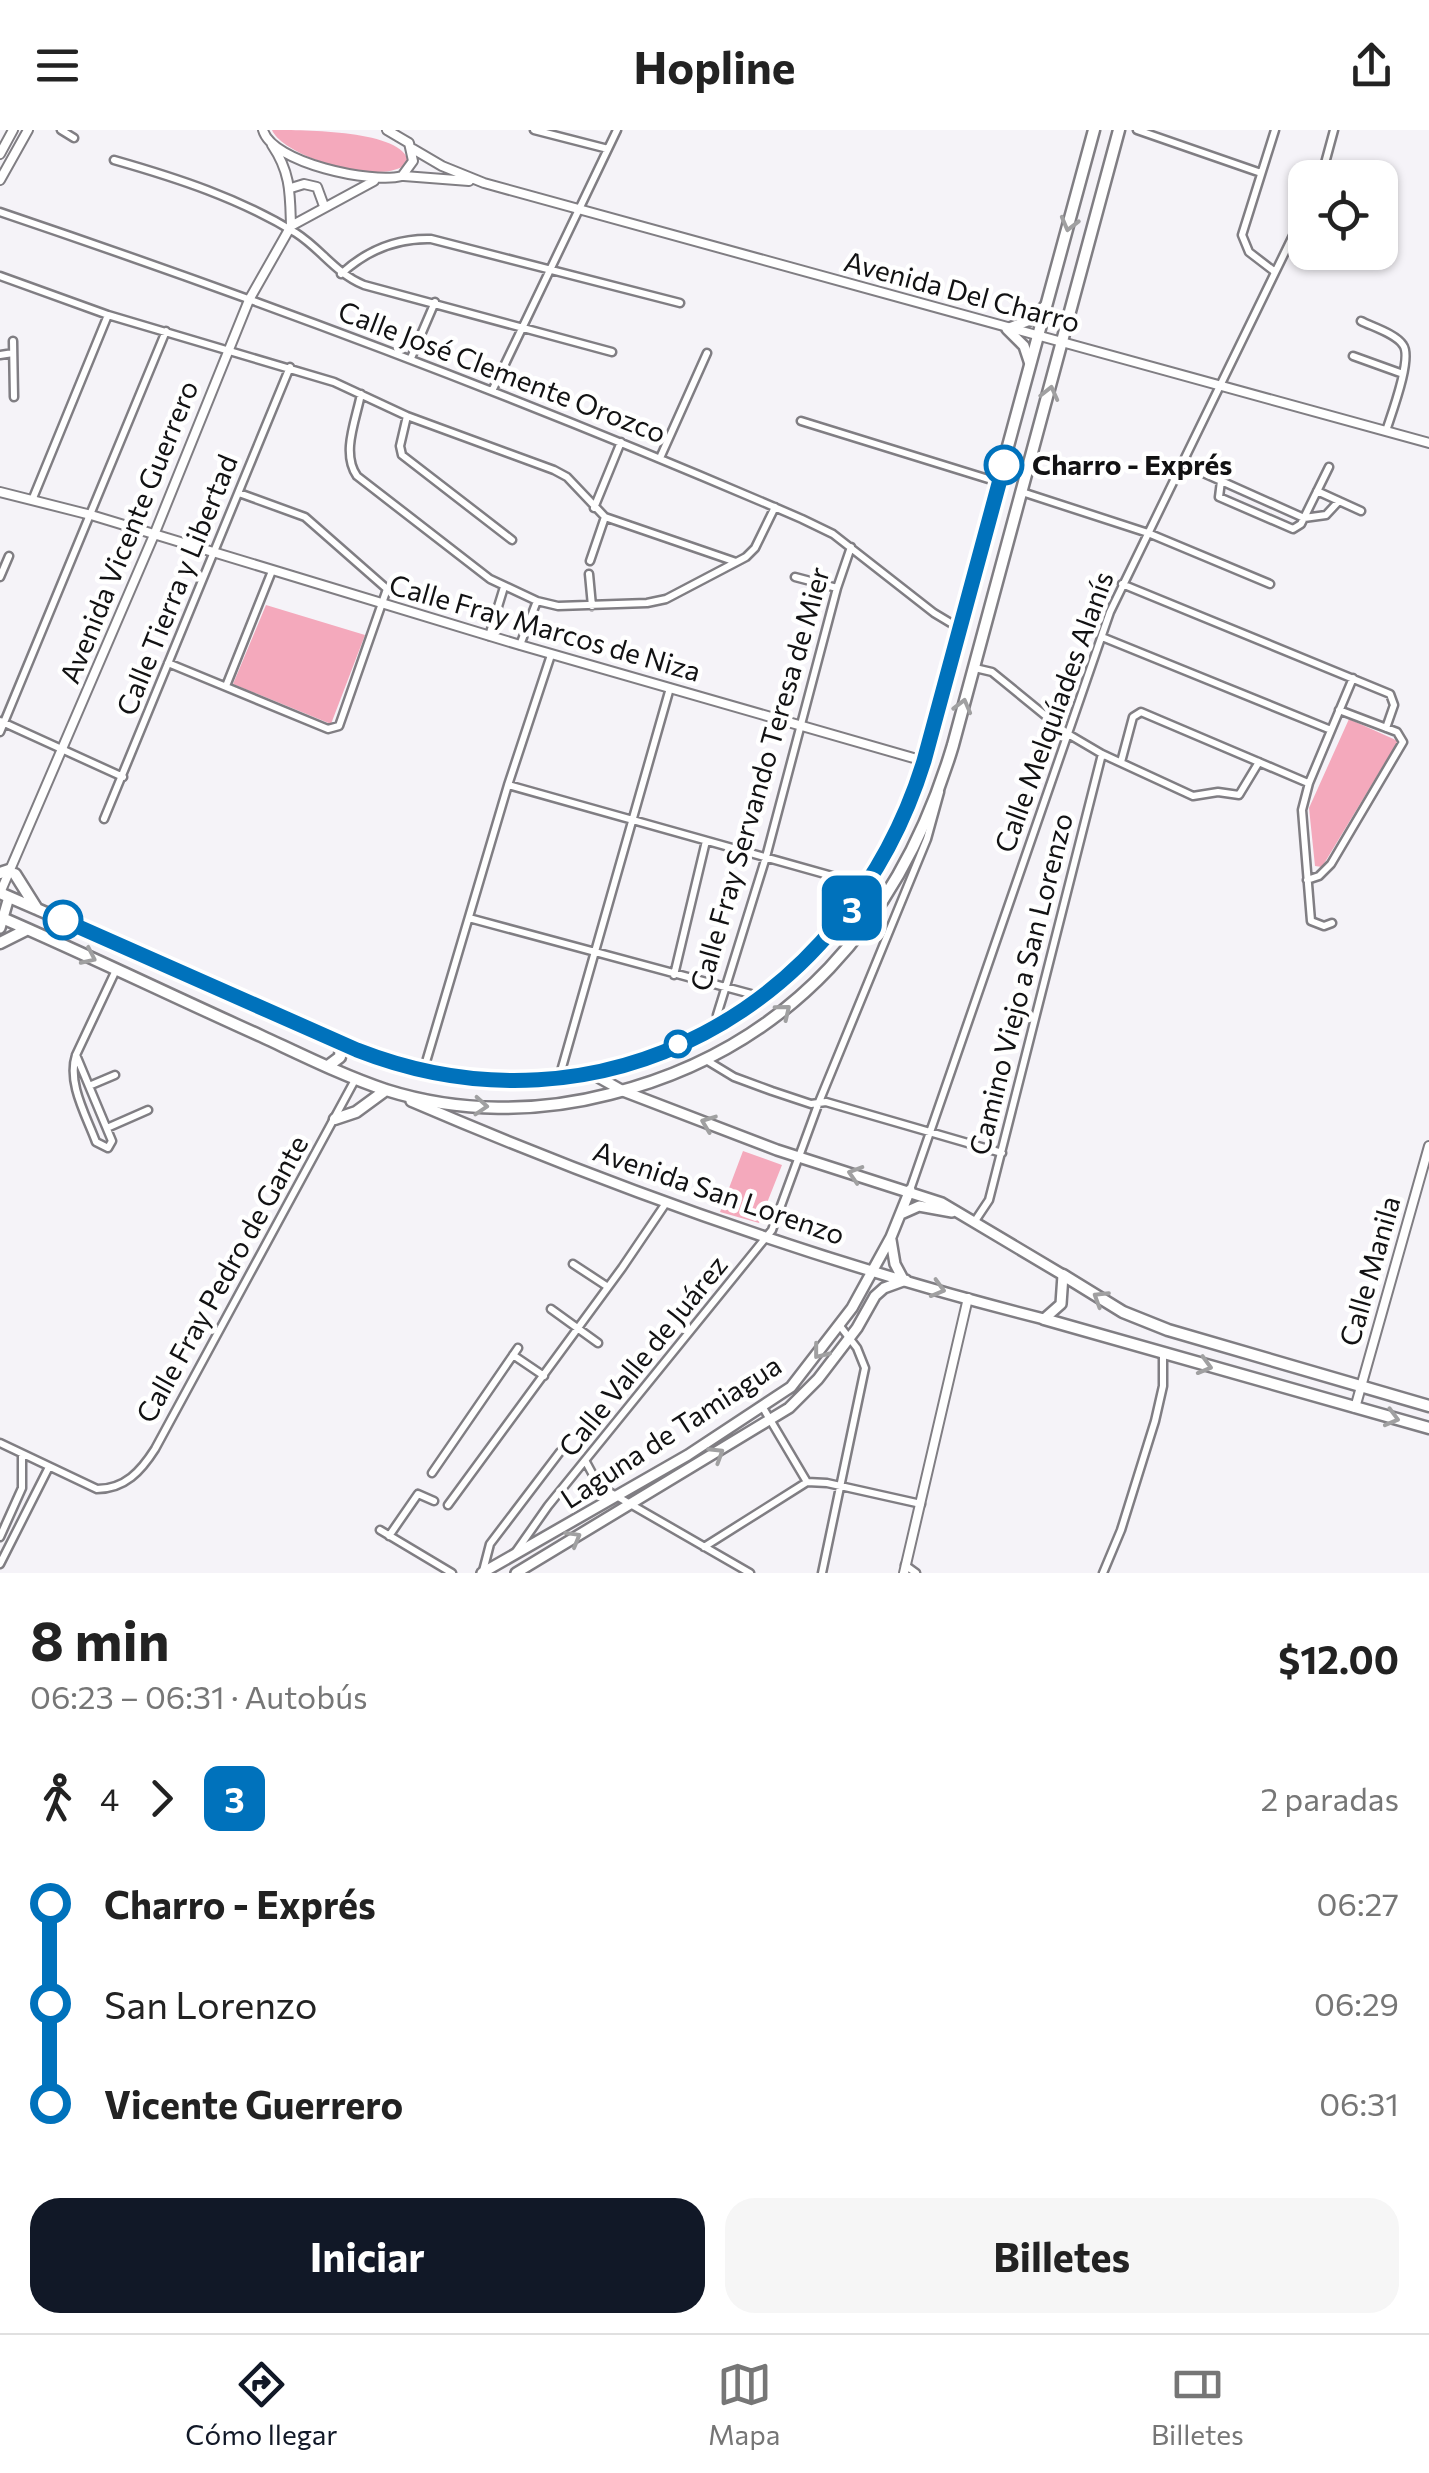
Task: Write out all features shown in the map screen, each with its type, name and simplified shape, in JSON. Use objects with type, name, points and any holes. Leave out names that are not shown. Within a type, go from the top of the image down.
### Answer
[{"type":"main road","points":[[3,894],[341,1044],[423,1072],[506,1082],[591,1073],[650,1056],[720,1024],[757,1001],[809,956],[866,888],[902,821],[924,761],[1094,130]]},
{"type":"main road","points":[[1,921],[356,1078],[386,1090],[454,1104],[560,1106],[623,1091],[706,1060],[766,1025],[812,988],[873,916],[902,871],[940,785],[1119,130]]},
{"type":"main road","points":[[1031,366],[1024,346],[1007,329],[1030,320],[1048,303]]},
{"type":"main road","points":[[932,732],[937,746],[943,749],[953,745]]},
{"type":"main road","points":[[924,761],[935,770],[940,785]]},
{"type":"main road","points":[[8,872],[38,910]]},
{"type":"main road","name":"Avenida Vicente Guerrero","points":[[1,921],[3,894]]},
{"type":"main road","points":[[0,942],[28,930]]},
{"type":"main road","points":[[328,1066],[340,1057],[341,1044]]},
{"type":"main road","points":[[591,1073],[623,1091],[800,1158],[910,1190],[964,1214],[1136,1318],[1429,1406]]},
{"type":"main road","points":[[334,1119],[356,1112],[386,1090]]},
{"type":"main road","name":"Avenida San Lorenzo","points":[[386,1090],[666,1202],[767,1238],[1044,1320]]},
{"type":"main road","name":"Laguna de Tamiagua","points":[[482,1573],[618,1496],[791,1387],[840,1326],[891,1237],[910,1190]]},
{"type":"main road","points":[[901,1214],[919,1206],[964,1214]]},
{"type":"main road","points":[[891,1237],[895,1264],[904,1280]]},
{"type":"main road","points":[[1044,1320],[1062,1304],[1064,1276]]},
{"type":"main road","name":"Laguna de Tamiagua","points":[[516,1573],[801,1398],[850,1337],[875,1296],[904,1280]]},
{"type":"main road","points":[[1044,1320],[1429,1428]]},
{"type":"street","points":[[0,154],[13,130]]},
{"type":"street","points":[[0,180],[28,130]]},
{"type":"street","points":[[60,130],[74,138]]},
{"type":"street","name":"Avenida Del Charro","points":[[388,130],[442,166],[484,182],[1429,443]]},
{"type":"street","points":[[402,130],[411,146],[411,166],[402,176]]},
{"type":"street","points":[[534,130],[608,149]]},
{"type":"street","points":[[493,389],[617,130]]},
{"type":"street","points":[[1137,130],[1261,173]]},
{"type":"street","points":[[1275,130],[1242,236],[1249,252],[1275,272]]},
{"type":"street","points":[[1326,160],[1334,130]]},
{"type":"street","points":[[263,135],[328,169],[378,179]]},
{"type":"street","points":[[263,135],[282,158],[292,188],[290,227]]},
{"type":"street","points":[[114,160],[203,187],[290,227],[341,274],[364,285],[612,352]]},
{"type":"street","name":"Avenida Del Charro","points":[[378,179],[402,176],[484,182]]},
{"type":"street","points":[[290,227],[378,179]]},
{"type":"street","points":[[292,188],[304,184],[318,187],[324,206]]},
{"type":"street","name":"Calle José Clemente Orozco","points":[[0,212],[493,389],[775,507],[821,527],[934,613],[960,628]]},
{"type":"street","name":"Avenida Vicente Guerrero","points":[[3,894],[8,872],[154,535],[249,300],[290,227]]},
{"type":"street","points":[[341,274],[370,252],[412,238],[448,242],[680,304]]},
{"type":"street","name":"Calle Melquíades Alanís","points":[[910,1190],[1122,584],[1288,246]]},
{"type":"street","points":[[0,276],[108,315],[290,368],[362,394],[407,416],[554,470],[577,486],[605,516],[736,562]]},
{"type":"street","points":[[411,358],[435,302]]},
{"type":"street","points":[[32,498],[108,315]]},
{"type":"street","points":[[1361,320],[1404,345],[1402,374],[1386,431]]},
{"type":"street","points":[[0,732],[166,331]]},
{"type":"street","points":[[13,341],[14,397]]},
{"type":"street","points":[[0,355],[13,353]]},
{"type":"street","points":[[660,458],[707,353]]},
{"type":"street","points":[[1353,356],[1402,374]]},
{"type":"street","name":"Calle Tierra y Libertad","points":[[104,819],[290,368]]},
{"type":"street","points":[[0,380],[14,380]]},
{"type":"street","points":[[362,394],[349,452],[351,468],[357,476],[504,587],[536,601],[558,606],[592,606],[666,599],[755,548],[775,507]]},
{"type":"street","points":[[407,416],[400,446],[402,454],[512,540]]},
{"type":"street","points":[[801,420],[1000,482]]},
{"type":"street","points":[[594,508],[621,442]]},
{"type":"street","points":[[1181,463],[1304,518],[1326,516],[1339,500]]},
{"type":"street","points":[[1221,481],[1218,492],[1224,500],[1289,528],[1298,527],[1330,466]]},
{"type":"street","points":[[1318,491],[1362,511]]},
{"type":"street","name":"Calle Fray Marcos de Niza","points":[[0,492],[32,498],[520,646],[924,761]]},
{"type":"street","points":[[1022,492],[1148,533],[1270,584]]},
{"type":"street","points":[[168,663],[328,729],[338,726],[387,594],[385,585],[313,522],[240,493]]},
{"type":"street","points":[[590,561],[605,516]]},
{"type":"street","name":"Calle Fray Servando Teresa de Mier","points":[[720,1024],[717,1015],[766,857],[851,547]]},
{"type":"street","points":[[0,577],[9,556]]},
{"type":"street","points":[[226,686],[272,571]]},
{"type":"street","points":[[589,574],[592,606]]},
{"type":"street","points":[[795,577],[837,588]]},
{"type":"street","points":[[1122,584],[1394,698],[1386,728]]},
{"type":"street","points":[[489,636],[504,587]]},
{"type":"street","points":[[520,646],[536,601]]},
{"type":"street","points":[[1102,637],[1331,730]]},
{"type":"street","points":[[423,1072],[551,654]]},
{"type":"street","points":[[974,668],[992,672],[1068,734],[1102,754],[1199,796],[1218,792],[1240,794],[1259,762]]},
{"type":"street","points":[[1332,923],[1324,926],[1311,921],[1302,818],[1308,783],[1352,678]]},
{"type":"street","points":[[559,1079],[670,688]]},
{"type":"street","points":[[1307,880],[1319,876],[1331,864],[1402,748],[1400,734],[1339,710]]},
{"type":"street","points":[[1120,762],[1133,717],[1141,712],[1308,783]]},
{"type":"street","points":[[2,722],[123,776]]},
{"type":"street","name":"Camino Viejo a San Lorenzo","points":[[976,1221],[989,1200],[1002,1152],[1102,754]]},
{"type":"street","name":"Calle Valle de Juárez","points":[[514,1554],[767,1238],[927,839],[940,785]]},
{"type":"street","points":[[508,786],[866,888]]},
{"type":"street","points":[[674,975],[706,841]]},
{"type":"street","points":[[469,918],[751,994],[757,1001]]},
{"type":"street","points":[[76,1055],[112,1142],[108,1148],[96,1142],[74,1079],[76,1055],[116,970]]},
{"type":"street","points":[[706,1060],[734,1076],[807,1104],[826,1102],[1002,1152]]},
{"type":"street","points":[[89,1086],[115,1075]]},
{"type":"street","name":"Calle Fray Pedro de Gante","points":[[48,1468],[97,1489],[112,1488],[140,1471],[356,1078]]},
{"type":"street","points":[[107,1128],[148,1110]]},
{"type":"street","name":"Calle Manila","points":[[1355,1408],[1429,1146]]},
{"type":"street","points":[[448,1506],[666,1202]]},
{"type":"street","points":[[573,1264],[608,1287]]},
{"type":"street","points":[[916,1573],[904,1569],[968,1298]]},
{"type":"street","points":[[550,1309],[598,1343]]},
{"type":"street","points":[[822,1573],[864,1368],[862,1356],[840,1326]]},
{"type":"street","points":[[432,1472],[516,1352],[544,1376]]},
{"type":"street","points":[[1103,1573],[1121,1530],[1155,1420],[1163,1386],[1162,1354]]},
{"type":"street","points":[[762,1406],[807,1482]]},
{"type":"street","points":[[0,1443],[48,1468],[0,1564]]},
{"type":"street","points":[[482,1573],[490,1544],[560,1452]]},
{"type":"street","points":[[0,1538],[22,1488],[22,1455]]},
{"type":"street","points":[[586,1462],[599,1486],[750,1573]]},
{"type":"street","points":[[704,1547],[807,1482],[921,1504]]},
{"type":"street","points":[[389,1536],[418,1494],[434,1501]]},
{"type":"street","points":[[380,1530],[452,1573]]},
{"type":"shaded area","points":[[272,130],[372,138],[403,151],[408,162],[380,172],[337,166],[295,150]]},
{"type":"shaded area","points":[[266,605],[365,635],[331,724],[233,684]]},
{"type":"shaded area","points":[[1349,719],[1398,741],[1322,867],[1315,866],[1309,808]]},
{"type":"shaded area","points":[[743,1151],[782,1165],[759,1223],[720,1212]]},
{"type":"bus line","name":"3","points":[[63,920],[357,1050],[442,1076],[506,1082],[559,1079],[650,1056],[700,1034],[757,1001],[809,956],[852,908],[890,847],[912,800],[924,761],[1004,465]]},
{"type":"place","name":"Charro - Exprés","points":[[1004,465]]}]
